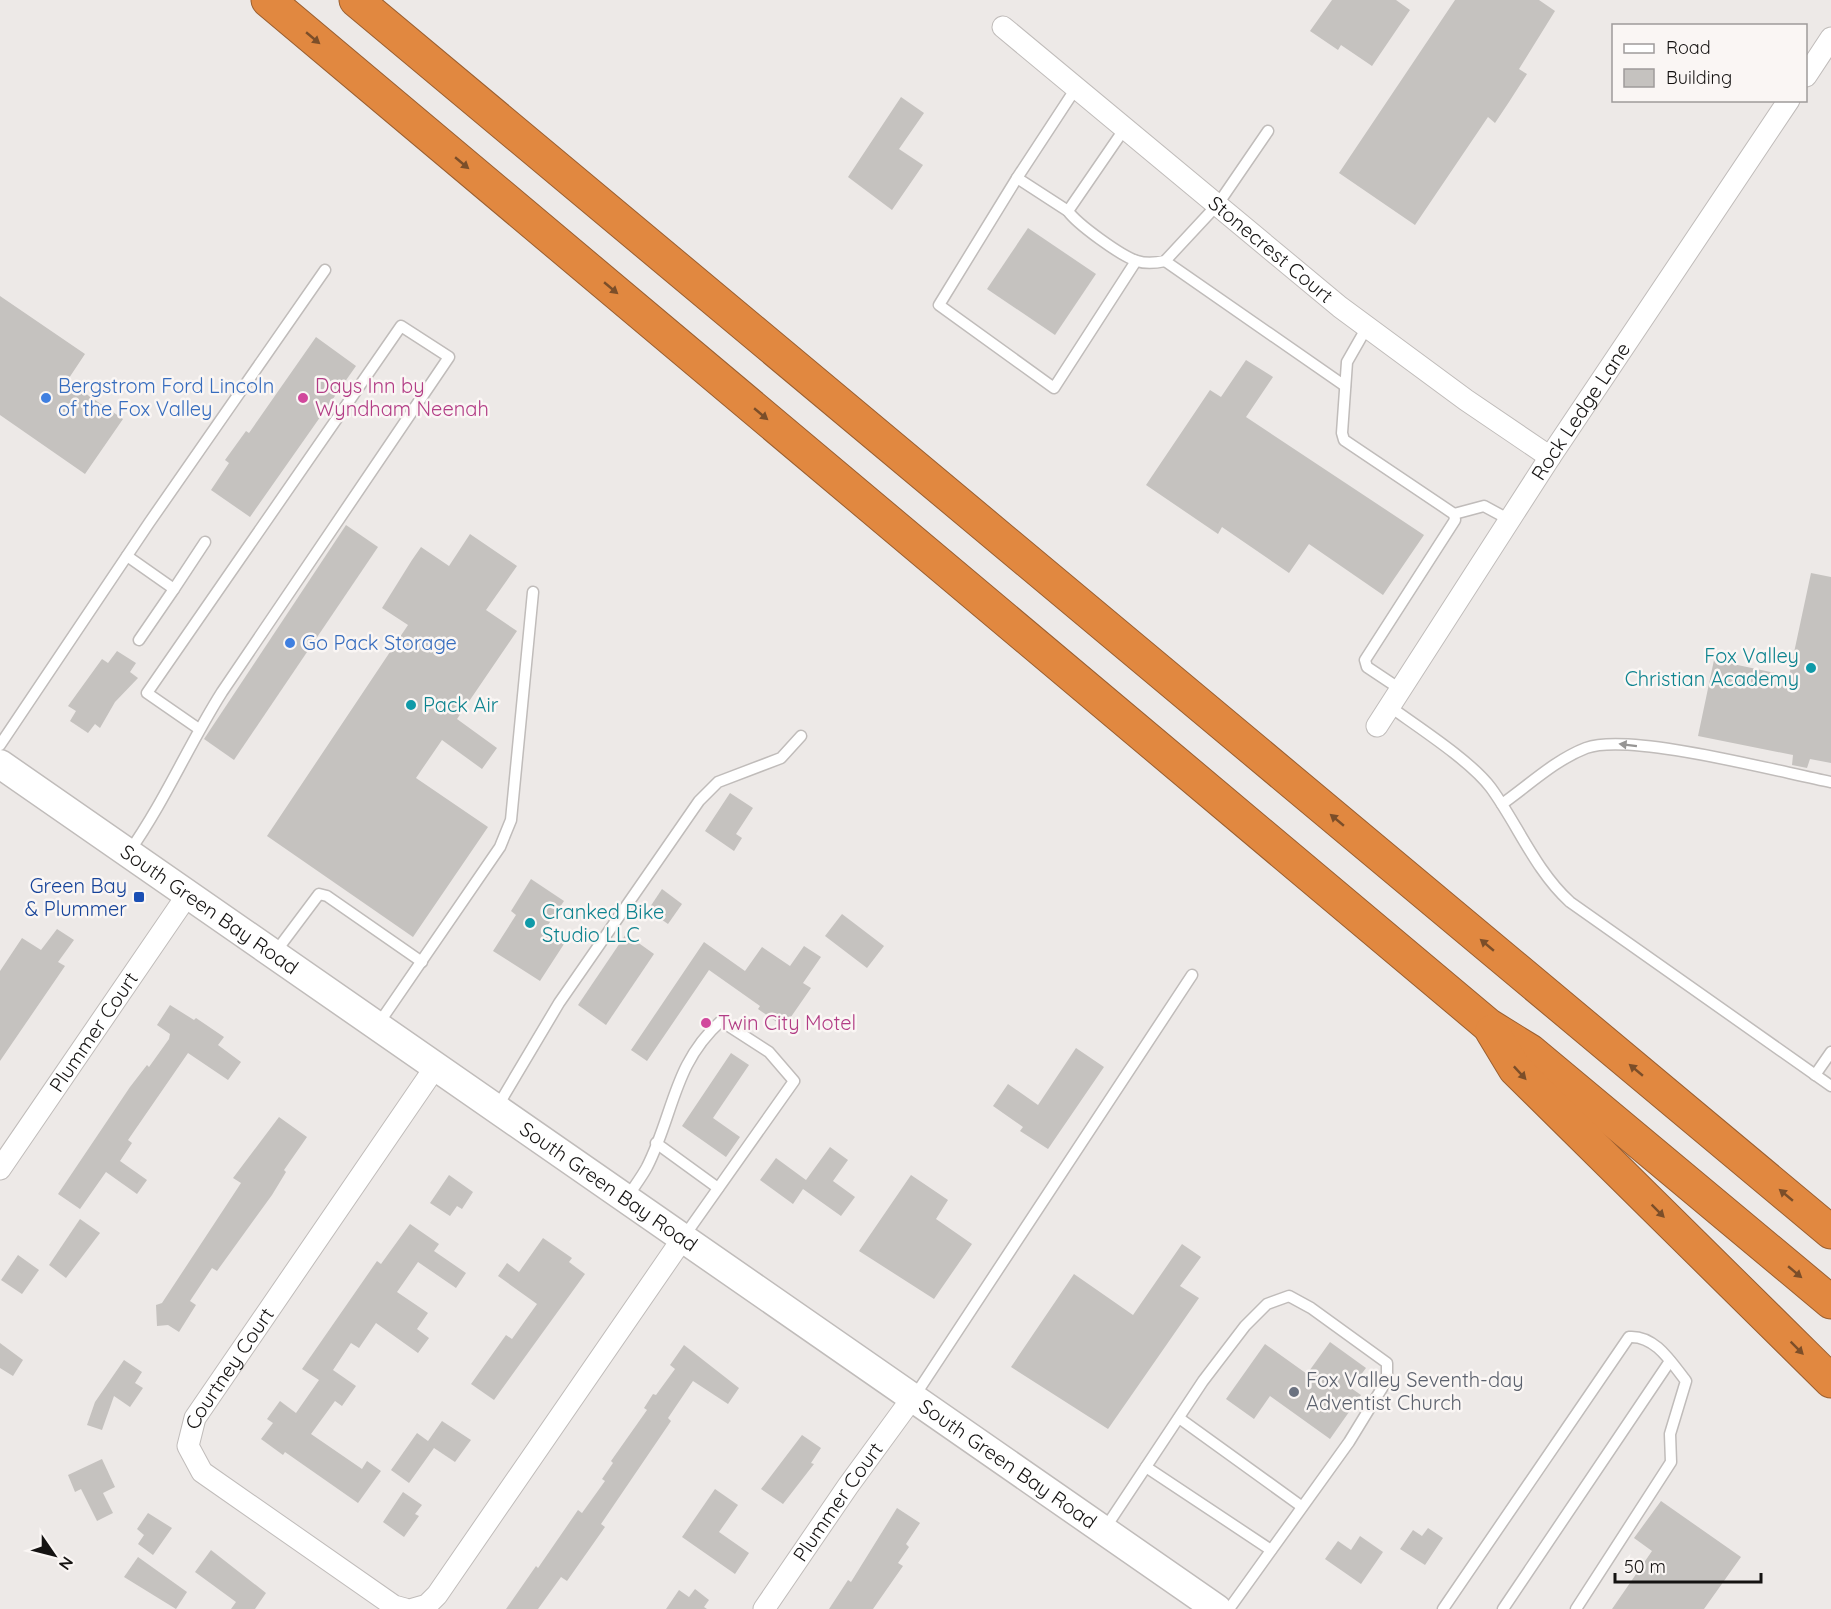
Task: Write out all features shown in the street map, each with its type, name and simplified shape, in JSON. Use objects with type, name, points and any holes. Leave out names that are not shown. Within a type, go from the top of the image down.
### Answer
[{"type":"highway","points":[[268,0],[1488,1025],[1530,1051],[1831,1302]]},
{"type":"highway","points":[[356,0],[1831,1232]]},
{"type":"highway","points":[[1488,1025],[1515,1069],[1831,1381]]},
{"type":"main road","name":"South Green Bay Road","points":[[0,764],[1217,1609]]},
{"type":"street","name":"Stonecrest Court","points":[[1003,27],[1367,327],[1466,400],[1550,457]]},
{"type":"street","points":[[1807,74],[1831,38]]},
{"type":"street","name":"Rock Ledge Lane","points":[[1377,726],[1550,457],[1788,102]]},
{"type":"street","name":"Plummer Court","points":[[0,1169],[188,894]]},
{"type":"street","name":"Courtney Court","points":[[405,1609],[394,1606],[202,1473],[188,1446],[195,1418],[436,1066]]},
{"type":"street","points":[[413,1609],[427,1605],[437,1595],[683,1238]]},
{"type":"street","name":"Plummer Court","points":[[764,1609],[848,1486],[913,1397]]},
{"type":"lane","points":[[1076,88],[1017,178],[939,305],[1054,388],[1136,261]]},
{"type":"lane","points":[[1068,210],[1125,128]]},
{"type":"lane","points":[[1017,178],[1068,210],[1076,222],[1136,261],[1155,263],[1165,261],[1218,204],[1268,131]]},
{"type":"lane","points":[[1165,261],[1345,386]]},
{"type":"lane","points":[[0,745],[127,556],[325,270]]},
{"type":"lane","points":[[128,853],[156,812],[199,729],[449,357],[401,326],[147,693],[199,729]]},
{"type":"lane","points":[[1367,327],[1347,362],[1342,433],[1344,440],[1454,514],[1455,520],[1365,660],[1367,667],[1395,698],[1482,777],[1502,804],[1554,888],[1570,902],[1831,1086]]},
{"type":"lane","points":[[1454,514],[1484,506],[1510,520]]},
{"type":"lane","points":[[139,640],[205,542]]},
{"type":"lane","points":[[127,556],[174,589]]},
{"type":"lane","points":[[377,1026],[500,848],[511,820],[533,592]]},
{"type":"lane","points":[[496,1109],[559,1003],[699,801],[718,782],[781,758],[801,736]]},
{"type":"lane","points":[[1502,804],[1566,757],[1589,747],[1616,743],[1686,752],[1831,782]]},
{"type":"lane","points":[[274,954],[318,894],[327,896],[422,962]]},
{"type":"lane","points":[[913,1397],[1192,975]]},
{"type":"lane","points":[[626,1199],[647,1166],[675,1088],[701,1038],[721,1021],[769,1052],[794,1081],[683,1238]]},
{"type":"lane","points":[[1815,1075],[1831,1052]]},
{"type":"lane","points":[[656,1143],[718,1188]]},
{"type":"lane","points":[[1104,1530],[1179,1418],[1245,1326],[1267,1304],[1289,1296],[1311,1308],[1387,1363],[1387,1380],[1349,1442],[1229,1609]]},
{"type":"lane","points":[[1443,1609],[1629,1336],[1640,1336],[1662,1351],[1686,1381],[1670,1434],[1671,1462],[1576,1609]]},
{"type":"lane","points":[[1503,1609],[1670,1361]]},
{"type":"lane","points":[[1179,1418],[1301,1506]]},
{"type":"lane","points":[[1146,1467],[1271,1550]]},
{"type":"building","points":[[1332,0],[1396,0],[1410,10],[1372,66],[1341,45],[1338,50],[1310,31]]},
{"type":"building","points":[[1455,0],[1539,0],[1555,11],[1519,69],[1527,74],[1509,102],[1495,123],[1488,117],[1415,225],[1339,173]]},
{"type":"building","points":[[901,97],[924,113],[899,149],[923,165],[892,210],[848,177]]},
{"type":"building","points":[[1028,228],[1096,274],[1055,335],[987,289]]},
{"type":"building","name":"Bergstrom Ford Lincoln of the Fox Valley","points":[[0,296],[85,354],[67,381],[123,419],[85,474],[0,415]]},
{"type":"building","name":"Days Inn by Wyndham Neenah","points":[[316,337],[356,366],[250,517],[211,490],[229,463],[225,460],[246,431],[249,433]]},
{"type":"building","points":[[1246,360],[1273,377],[1246,417],[1424,535],[1383,595],[1309,544],[1289,573],[1222,527],[1218,534],[1146,485],[1210,390],[1221,397]]},
{"type":"building","name":"Go Pack Storage","points":[[346,525],[378,547],[234,760],[204,739]]},
{"type":"building","name":"Pack Air","points":[[470,534],[517,566],[486,610],[517,631],[457,719],[497,748],[482,769],[442,740],[416,778],[488,827],[413,937],[267,836],[408,625],[382,608],[412,560],[421,547],[449,566]]},
{"type":"building","name":"Fox Valley Christian Academy","points":[[1811,573],[1831,577],[1831,763],[1810,759],[1807,768],[1792,765],[1793,755],[1698,736],[1714,660],[1789,676]]},
{"type":"building","points":[[117,651],[136,663],[130,672],[138,678],[115,702],[100,728],[95,724],[88,733],[70,721],[76,711],[68,706],[102,659],[108,663]]},
{"type":"building","points":[[730,793],[753,808],[736,834],[742,838],[734,851],[705,831]]},
{"type":"building","name":"Cranked Bike Studio LLC","points":[[531,879],[564,901],[544,931],[564,944],[540,981],[493,951],[516,915],[511,911]]},
{"type":"building","points":[[662,889],[682,904],[668,924],[648,910]]},
{"type":"building","points":[[842,914],[884,946],[867,968],[825,936]]},
{"type":"building","points":[[57,929],[74,940],[58,962],[65,966],[0,1061],[0,971],[22,938],[41,950]]},
{"type":"building","points":[[626,934],[654,954],[606,1025],[578,1005]]},
{"type":"building","points":[[704,942],[745,971],[762,947],[790,966],[804,946],[821,957],[803,983],[811,988],[784,1027],[758,1009],[760,1006],[709,970],[647,1061],[631,1050]]},
{"type":"building","points":[[170,1005],[194,1020],[196,1018],[224,1037],[218,1045],[241,1062],[228,1080],[188,1053],[128,1140],[132,1143],[120,1161],[147,1180],[137,1194],[106,1172],[80,1209],[58,1194],[130,1087],[147,1065],[149,1067],[169,1039],[170,1034],[157,1025]]},
{"type":"building","points":[[1076,1048],[1104,1067],[1048,1149],[1020,1131],[1023,1127],[993,1106],[1008,1084],[1038,1105]]},
{"type":"building","points":[[731,1053],[749,1065],[713,1118],[740,1137],[726,1157],[682,1126]]},
{"type":"building","points":[[279,1117],[307,1137],[284,1170],[286,1172],[272,1195],[217,1271],[212,1268],[190,1301],[196,1305],[179,1332],[168,1325],[157,1326],[156,1305],[162,1303],[241,1183],[233,1178]]},
{"type":"building","points":[[830,1147],[848,1160],[833,1181],[855,1197],[841,1216],[803,1189],[793,1204],[760,1180],[776,1158],[806,1180]]},
{"type":"building","points":[[449,1175],[473,1192],[462,1209],[457,1206],[450,1216],[430,1203]]},
{"type":"building","points":[[911,1175],[948,1200],[936,1219],[972,1244],[934,1299],[859,1251]]},
{"type":"building","points":[[80,1219],[100,1233],[66,1278],[49,1265]]},
{"type":"building","points":[[410,1224],[439,1244],[434,1251],[466,1273],[456,1288],[418,1262],[397,1292],[428,1313],[417,1329],[429,1338],[418,1353],[376,1323],[359,1348],[351,1343],[333,1370],[356,1386],[342,1406],[335,1401],[311,1434],[362,1469],[367,1461],[381,1471],[358,1503],[285,1452],[283,1455],[261,1439],[273,1423],[267,1419],[280,1401],[296,1413],[319,1380],[302,1369],[377,1261],[381,1264]]},
{"type":"building","points":[[543,1238],[572,1258],[569,1262],[585,1274],[494,1400],[471,1384],[506,1335],[512,1339],[537,1304],[498,1276],[507,1263],[519,1272]]},
{"type":"building","points":[[1182,1244],[1201,1257],[1180,1286],[1199,1298],[1108,1429],[1011,1367],[1074,1274],[1133,1315]]},
{"type":"building","points":[[18,1255],[39,1270],[22,1294],[1,1280]]},
{"type":"building","name":"Fox Valley Seventh-day Adventist Church","points":[[1330,1342],[1366,1368],[1351,1388],[1361,1395],[1330,1439],[1270,1396],[1254,1419],[1226,1399],[1265,1344],[1307,1374]]},
{"type":"building","points":[[0,1343],[23,1360],[13,1376],[0,1368]]},
{"type":"building","points":[[684,1345],[739,1388],[728,1404],[693,1381],[668,1418],[671,1421],[601,1524],[605,1527],[567,1581],[561,1577],[538,1609],[506,1609],[578,1510],[582,1513],[605,1481],[602,1479],[613,1463],[611,1461],[647,1410],[644,1408],[653,1394],[656,1395],[675,1369],[670,1365]]},
{"type":"building","points":[[124,1360],[142,1372],[135,1383],[143,1388],[130,1407],[114,1396],[102,1430],[87,1425],[95,1402]]},
{"type":"building","points":[[442,1421],[471,1440],[455,1462],[434,1448],[409,1483],[391,1470],[417,1433],[428,1441]]},
{"type":"building","points":[[802,1435],[821,1448],[811,1463],[814,1464],[783,1504],[761,1489]]},
{"type":"building","points":[[102,1459],[115,1487],[103,1493],[113,1513],[97,1521],[81,1489],[75,1492],[68,1475]]},
{"type":"building","points":[[715,1489],[738,1505],[719,1532],[749,1553],[735,1574],[682,1537]]},
{"type":"building","points":[[403,1492],[422,1505],[415,1514],[419,1516],[404,1537],[383,1522]]},
{"type":"building","points":[[1661,1501],[1741,1557],[1704,1609],[1612,1609],[1652,1551],[1634,1538]]},
{"type":"building","points":[[897,1508],[920,1523],[906,1544],[909,1547],[898,1563],[903,1566],[873,1609],[829,1609],[848,1580],[851,1582]]},
{"type":"building","points":[[148,1513],[172,1528],[153,1555],[138,1544],[144,1535],[137,1529]]},
{"type":"building","points":[[1428,1528],[1443,1538],[1425,1565],[1400,1549],[1413,1530],[1422,1536]]},
{"type":"building","points":[[1360,1536],[1383,1552],[1361,1584],[1325,1559],[1338,1541],[1351,1550]]},
{"type":"building","points":[[211,1550],[266,1593],[255,1609],[231,1609],[236,1602],[195,1572]]},
{"type":"building","points":[[138,1557],[187,1592],[176,1609],[124,1577]]},
{"type":"building","points":[[695,1589],[709,1600],[704,1607],[707,1609],[666,1609],[679,1590],[689,1597]]},
{"type":"place","name":"Bergstrom Ford Lincoln of the Fox Valley","points":[[46,398]]},
{"type":"place","name":"Days Inn by Wyndham Neenah","points":[[303,398]]},
{"type":"place","name":"Go Pack Storage","points":[[290,643]]},
{"type":"place","name":"Fox Valley Christian Academy","points":[[1811,668]]},
{"type":"place","name":"Pack Air","points":[[411,705]]},
{"type":"place","name":"Green Bay & Plummer","points":[[139,897]]},
{"type":"place","name":"Cranked Bike Studio LLC","points":[[530,923]]},
{"type":"place","name":"Twin City Motel","points":[[706,1023]]},
{"type":"place","name":"Fox Valley Seventh-day Adventist Church","points":[[1294,1392]]}]
